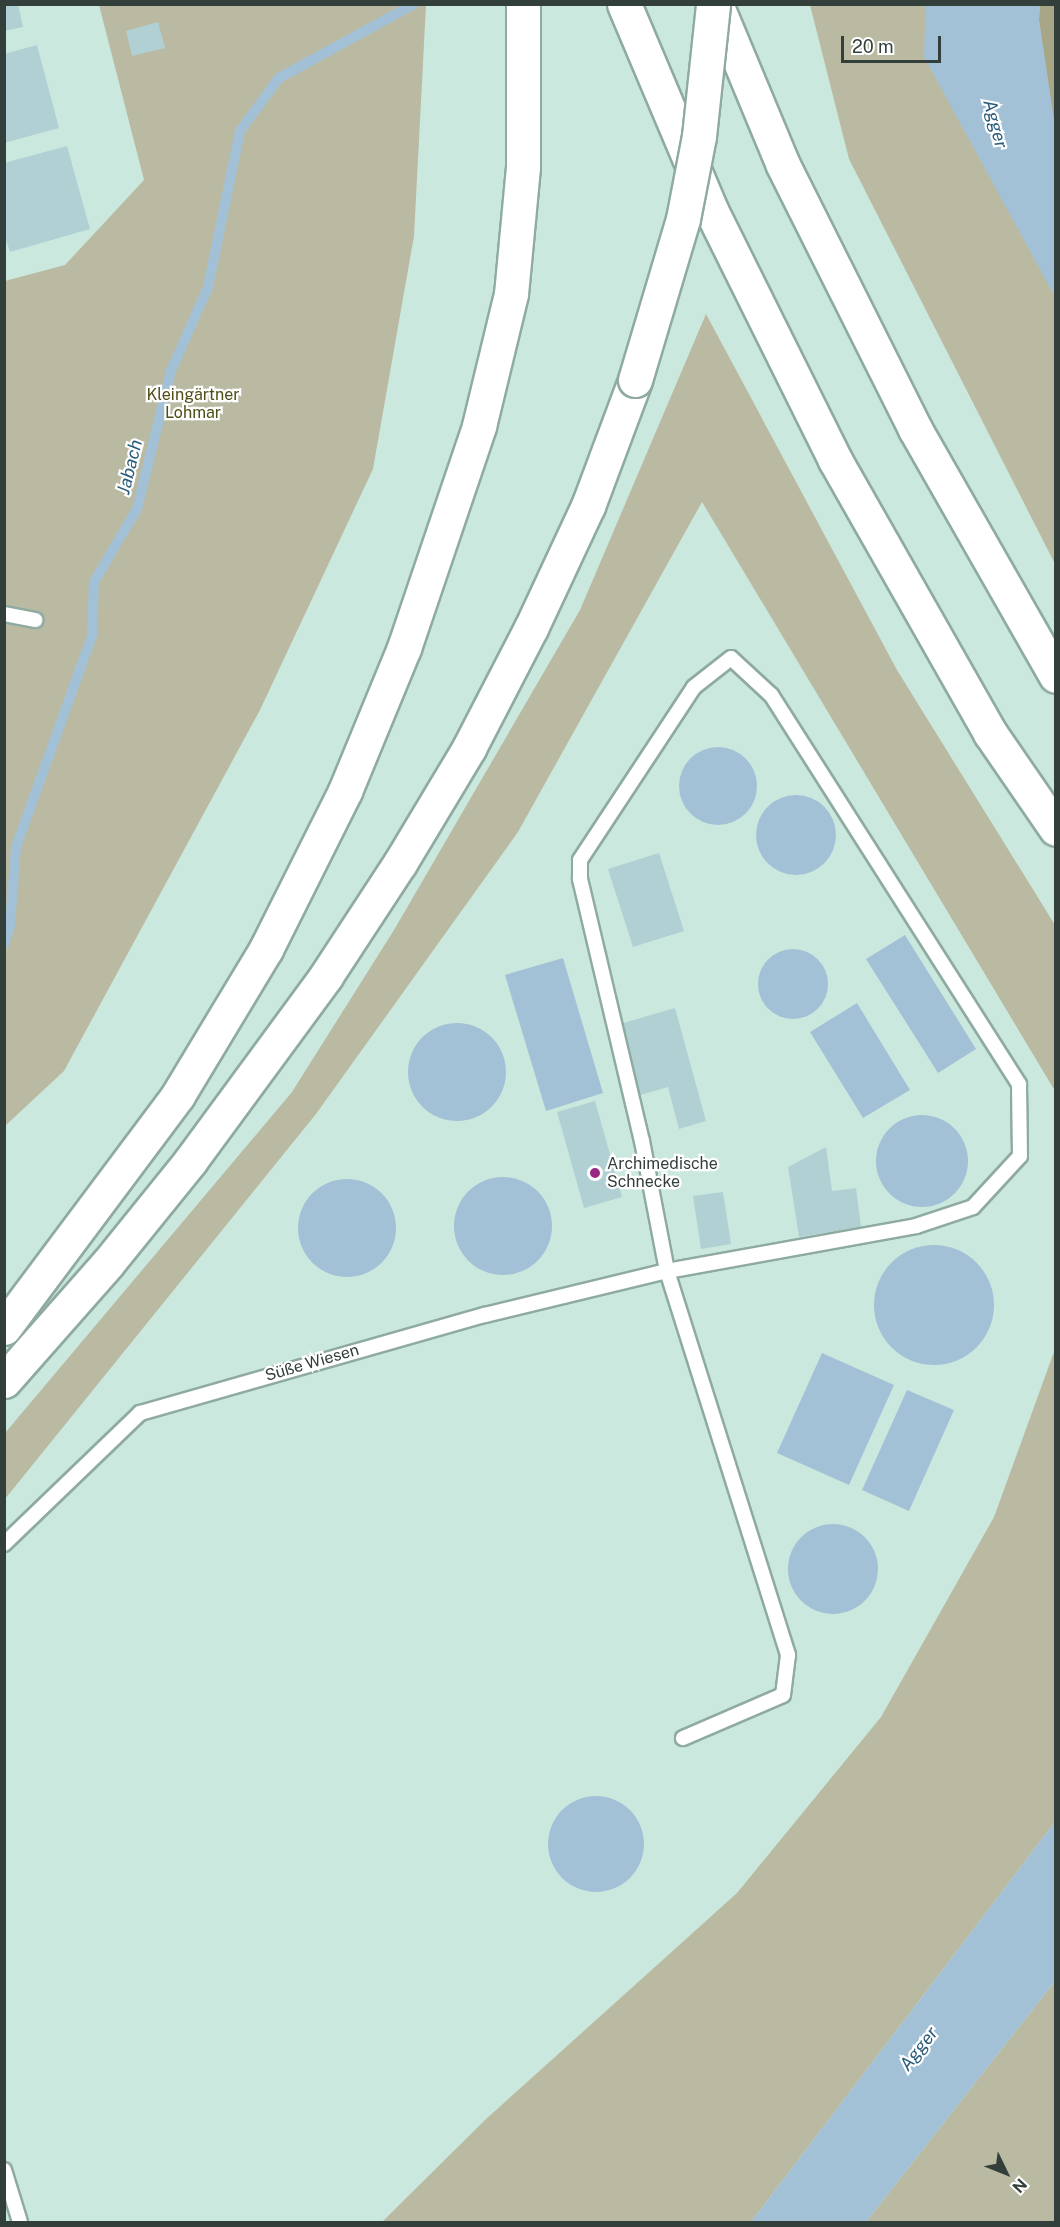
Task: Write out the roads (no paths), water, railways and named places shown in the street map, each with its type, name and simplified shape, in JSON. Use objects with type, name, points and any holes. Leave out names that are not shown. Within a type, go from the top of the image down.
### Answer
[{"type":"highway","points":[[4,1328],[178,1095],[266,949],[345,791],[404,648],[479,426],[511,294],[523,167],[523,4]]},
{"type":"highway","points":[[624,4],[712,212],[835,460],[990,733],[1056,829]]},
{"type":"highway","points":[[4,1382],[108,1263],[191,1160],[326,976],[400,863],[469,748],[531,628],[588,506],[635,380],[683,219],[699,136],[714,4]]},
{"type":"highway","points":[[714,4],[783,165],[915,429],[1056,676]]},
{"type":"lane","points":[[4,614],[35,620]]},
{"type":"lane","name":"Süße Wiesen","points":[[4,1544],[140,1413],[485,1315],[667,1271],[916,1226],[973,1207],[1020,1156],[1019,1084],[771,695],[731,658],[694,687],[580,860],[580,879],[642,1141],[667,1271]]},
{"type":"lane","points":[[667,1271],[788,1654],[783,1695],[683,1738]]},
{"type":"lane","points":[[4,2170],[20,2223]]},
{"type":"water","name":"Agger","points":[[926,5],[1040,5],[1039,20],[1055,127],[1055,297],[924,57]]},
{"type":"water","points":[[710,747],[726,747],[740,753],[751,764],[757,778],[757,794],[751,808],[740,819],[726,825],[710,825],[696,819],[685,808],[679,794],[679,778],[685,764],[696,753]]},
{"type":"water","points":[[788,795],[804,795],[825,806],[836,827],[836,843],[825,864],[804,875],[788,875],[774,869],[762,857],[756,843],[756,827],[762,813],[774,801]]},
{"type":"water","points":[[905,935],[976,1049],[938,1073],[866,959]]},
{"type":"water","points":[[793,949],[812,955],[822,965],[828,984],[822,1003],[812,1013],[793,1019],[774,1013],[764,1003],[758,984],[764,965],[774,955]]},
{"type":"water","points":[[563,958],[603,1093],[546,1111],[505,975]]},
{"type":"water","points":[[857,1003],[910,1090],[863,1118],[810,1032]]},
{"type":"water","points":[[457,1023],[476,1027],[491,1038],[502,1053],[506,1072],[502,1091],[491,1106],[476,1117],[457,1121],[438,1117],[423,1106],[412,1091],[408,1072],[412,1053],[423,1038],[438,1027]]},
{"type":"water","points":[[922,1115],[940,1118],[955,1128],[965,1143],[968,1161],[965,1179],[955,1194],[940,1204],[922,1207],[904,1204],[889,1194],[879,1179],[876,1161],[879,1143],[889,1128],[904,1118]]},
{"type":"water","points":[[503,1177],[522,1181],[537,1192],[548,1207],[552,1226],[548,1245],[537,1260],[522,1271],[503,1275],[484,1271],[469,1260],[458,1245],[454,1226],[458,1207],[469,1192],[484,1181]]},
{"type":"water","points":[[347,1179],[357,1180],[374,1187],[388,1201],[395,1218],[395,1238],[388,1255],[374,1269],[357,1276],[347,1277],[337,1276],[320,1269],[306,1255],[299,1238],[298,1228],[299,1218],[306,1201],[320,1187],[337,1180]]},
{"type":"water","points":[[934,1245],[957,1250],[976,1263],[989,1282],[994,1305],[989,1328],[976,1347],[957,1360],[934,1365],[911,1360],[892,1347],[879,1328],[874,1305],[879,1282],[892,1263],[911,1250]]},
{"type":"water","points":[[822,1353],[894,1385],[849,1485],[777,1453]]},
{"type":"water","points":[[907,1390],[954,1410],[909,1511],[862,1490]]},
{"type":"water","points":[[833,1524],[850,1528],[865,1537],[874,1552],[878,1569],[874,1586],[865,1601],[850,1610],[833,1614],[816,1610],[801,1601],[792,1586],[788,1569],[792,1552],[801,1537],[816,1528]]},
{"type":"water","points":[[596,1796],[614,1800],[630,1810],[640,1826],[644,1844],[640,1862],[630,1878],[614,1888],[596,1892],[578,1888],[562,1878],[552,1862],[548,1844],[552,1826],[562,1810],[578,1800]]},
{"type":"water","name":"Agger","points":[[1055,1822],[1055,1981],[866,2222],[751,2222]]},
{"type":"waterway","name":"Jabach","points":[[4,944],[10,925],[16,847],[92,636],[94,582],[137,509],[171,371],[208,287],[240,131],[279,78],[414,4]]},
{"type":"place","name":"Archimedische Schnecke","points":[[595,1173]]},
{"type":"park label","name":"Kleingärtner Lohmar","points":[[193,404]]}]
